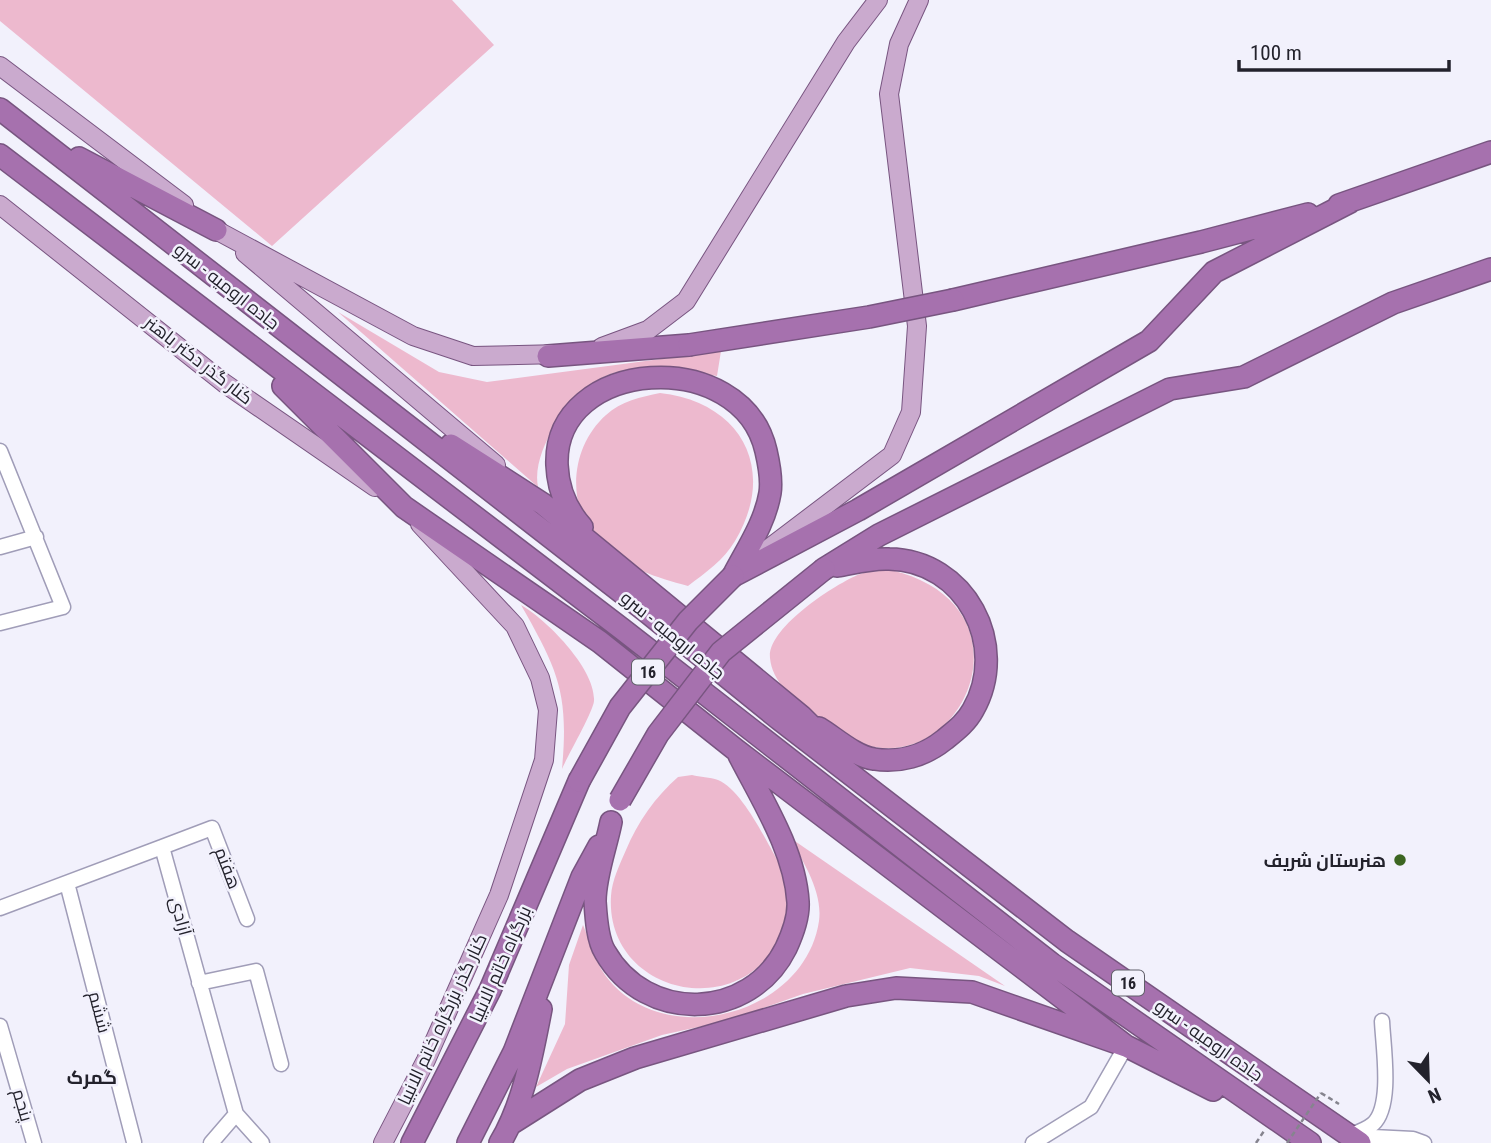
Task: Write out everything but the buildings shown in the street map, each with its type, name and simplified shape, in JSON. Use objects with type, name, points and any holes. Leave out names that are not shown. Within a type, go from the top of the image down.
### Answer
[{"type":"highway","name":"جاده ارومیه - سرو","points":[[0,109],[1067,941],[1354,1139]]},
{"type":"highway","points":[[32,134],[216,230]]},
{"type":"highway","points":[[548,356],[689,345],[843,321],[953,300],[1201,242],[1350,202],[1488,152]]},
{"type":"highway","name":"جاده ارومیه - سرو","points":[[0,155],[622,629],[1052,964],[1310,1143]]},
{"type":"highway","points":[[733,576],[858,510],[1149,341],[1214,272],[1350,202]]},
{"type":"highway","points":[[468,1143],[514,1052],[582,877],[620,800],[658,734],[721,652],[824,569],[879,534],[1170,389],[1244,377],[1393,303],[1491,270]]},
{"type":"highway","points":[[226,328],[404,507],[600,642],[736,750],[1126,1046]]},
{"type":"highway","points":[[332,368],[543,505],[620,571],[801,716],[902,815]]},
{"type":"highway","points":[[620,571],[568,510],[558,479],[557,444],[576,411],[599,392],[639,378],[669,376],[705,383],[734,399],[758,425],[764,443],[770,466],[770,492],[760,526],[733,576]]},
{"type":"highway","points":[[801,716],[870,759],[898,761],[931,750],[962,726],[974,710],[986,677],[984,639],[976,610],[957,586],[926,565],[891,558],[824,569]]},
{"type":"highway","name":"بزرگراه خاتم الانبیا","points":[[412,1143],[455,1065],[579,781],[620,707],[688,621],[733,576]]},
{"type":"highway","points":[[611,822],[595,897],[604,951],[625,979],[652,996],[676,1004],[708,1006],[750,990],[777,966],[792,934],[798,904],[792,869],[770,815],[736,750]]},
{"type":"highway","points":[[500,1143],[512,1123],[533,1050],[551,953]]},
{"type":"highway","points":[[512,1123],[580,1080],[635,1058],[846,996],[896,988],[972,992],[1126,1046],[1272,1119]]},
{"type":"main road","points":[[216,230],[413,336],[473,356],[548,356],[607,346],[648,330],[686,301],[846,42],[878,0]]},
{"type":"main road","points":[[733,576],[892,455],[911,412],[917,326],[889,94],[898,44],[919,0]]},
{"type":"main road","points":[[0,66],[216,230],[543,505]]},
{"type":"main road","name":"کنار گذر دکتر باهنر","points":[[0,205],[224,383],[404,507],[515,626],[540,678],[548,710],[544,760],[499,895]]},
{"type":"main road","name":"کنار گذر بزرگراه خاتم الانبیا","points":[[383,1143],[426,1060],[499,895]]},
{"type":"street","points":[[0,623],[63,607],[2,457]]},
{"type":"street","points":[[0,547],[36,537]]},
{"type":"street","name":"هفتم","points":[[162,847],[212,828],[247,919]]},
{"type":"street","points":[[0,908],[162,847]]},
{"type":"street","name":"آزادی","points":[[162,847],[236,1114],[262,1143]]},
{"type":"street","name":"ششم","points":[[66,883],[134,1142]]},
{"type":"street","points":[[199,983],[256,971],[281,1063]]},
{"type":"street","points":[[1354,1139],[1374,1123],[1380,1112],[1385,1082],[1382,1021]]},
{"type":"street","name":"پنجم","points":[[0,1026],[34,1143]]},
{"type":"street","points":[[1033,1143],[1091,1107],[1126,1046]]},
{"type":"street","points":[[211,1143],[236,1114]]},
{"type":"street","points":[[1354,1139],[1413,1139],[1423,1143]]},
{"type":"path","points":[[1287,1143],[1321,1093],[1339,1104]]},
{"type":"shaded area","points":[[0,0],[452,0],[494,45],[272,246],[0,21]]},
{"type":"shaded area","points":[[338,312],[439,372],[487,382],[721,351],[717,376],[645,368],[624,370],[605,376],[587,387],[570,404],[547,441],[539,464],[538,487]]},
{"type":"shaded area","points":[[660,393],[688,399],[712,410],[731,425],[744,443],[752,465],[753,489],[747,514],[735,541],[720,560],[688,586],[642,571],[621,560],[602,545],[590,531],[577,497],[579,461],[594,429],[618,406]]},
{"type":"shaded area","points":[[891,570],[935,588],[962,616],[973,648],[971,681],[956,711],[933,734],[902,747],[865,745],[836,731],[784,689],[770,658],[772,646],[779,634],[820,597],[860,574]]},
{"type":"shaded area","points":[[521,605],[543,621],[568,646],[587,674],[592,688],[593,707],[562,769],[564,720],[558,683],[544,647]]},
{"type":"shaded area","points":[[692,775],[712,778],[727,785],[744,804],[782,869],[788,896],[782,933],[763,962],[738,980],[710,988],[680,986],[652,975],[630,956],[615,930],[611,896],[621,861],[648,810],[678,777]]},
{"type":"shaded area","points":[[789,837],[1005,986],[979,976],[910,968],[803,994],[730,1020],[662,1035],[567,1069],[536,1087],[565,1024],[569,965],[583,925],[605,975],[630,999],[661,1013],[694,1017],[728,1013],[760,1000],[788,980],[808,954],[819,921],[815,888]]},
{"type":"place","name":"هنرستان شریف","points":[[1400,860]]},
{"type":"district","name":"گمرک","points":[[92,1077]]}]
